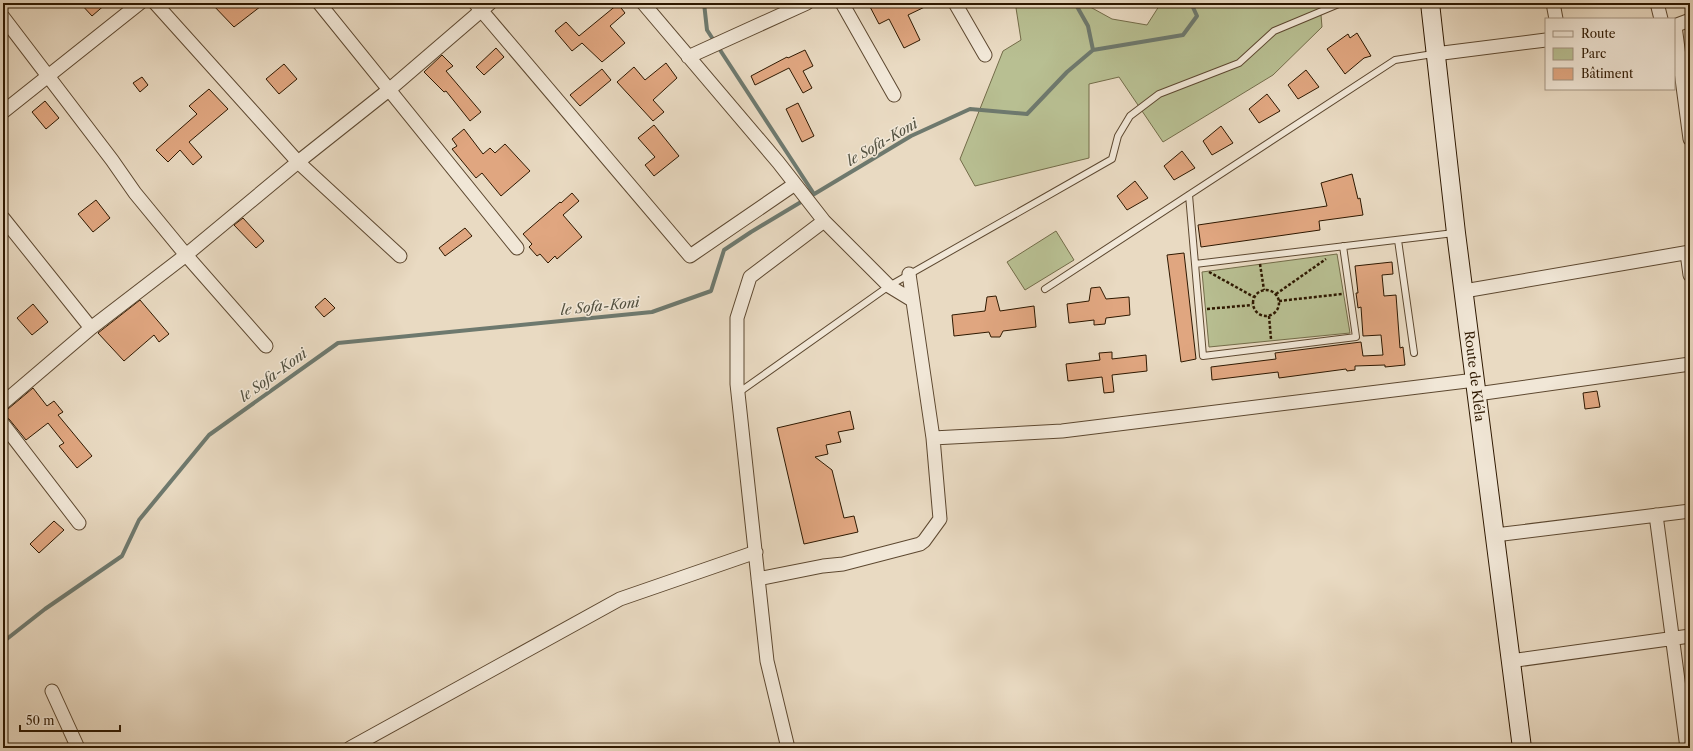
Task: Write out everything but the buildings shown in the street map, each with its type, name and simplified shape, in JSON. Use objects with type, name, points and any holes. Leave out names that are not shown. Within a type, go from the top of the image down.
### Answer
[{"type":"main road","name":"Route de Kléla","points":[[1430,3],[1456,233],[1522,748]]},
{"type":"street","points":[[3,112],[140,3]]},
{"type":"street","points":[[155,3],[298,162],[400,256]]},
{"type":"street","points":[[319,3],[517,248]]},
{"type":"street","points":[[643,3],[795,184],[824,221],[889,286],[912,300]]},
{"type":"street","points":[[688,57],[807,3]]},
{"type":"street","points":[[842,3],[894,95]]},
{"type":"street","points":[[955,3],[985,55]]},
{"type":"street","points":[[1553,3],[1556,18]]},
{"type":"street","points":[[1657,3],[1661,18]]},
{"type":"street","points":[[3,402],[91,328],[186,255],[298,162],[390,89],[482,6],[690,256],[795,184]]},
{"type":"street","points":[[3,17],[112,160],[135,193],[186,255],[266,346]]},
{"type":"street","points":[[1675,26],[1690,20]]},
{"type":"street","points":[[1675,33],[1690,139]]},
{"type":"street","points":[[1435,54],[1545,40]]},
{"type":"street","points":[[3,218],[91,328]]},
{"type":"street","points":[[788,748],[768,661],[758,579],[738,393],[737,318],[750,277],[824,221]]},
{"type":"street","points":[[1464,291],[1688,252],[1690,275]]},
{"type":"street","points":[[758,579],[823,566],[844,564],[920,544],[924,541],[940,519],[933,438],[908,274]]},
{"type":"street","points":[[933,438],[1062,431],[1690,364]]},
{"type":"street","points":[[3,424],[79,523]]},
{"type":"street","points":[[1495,535],[1690,511]]},
{"type":"street","points":[[1656,516],[1687,748]]},
{"type":"street","points":[[350,748],[620,598],[756,552]]},
{"type":"street","points":[[1510,661],[1690,636]]},
{"type":"street","points":[[52,691],[78,748]]},
{"type":"lane","points":[[738,393],[908,274],[1112,159],[1118,136],[1130,116],[1159,94],[1239,63],[1274,31],[1340,3]]},
{"type":"lane","points":[[1045,289],[1395,60],[1435,54]]},
{"type":"lane","points":[[1189,195],[1203,356],[1356,337],[1343,246]]},
{"type":"lane","points":[[1195,264],[1456,233]]},
{"type":"lane","points":[[1398,240],[1414,353]]},
{"type":"path","points":[[1276,294],[1343,246]]},
{"type":"path","points":[[1259,256],[1264,290]]},
{"type":"path","points":[[1195,264],[1254,297]]},
{"type":"path","points":[[1264,290],[1276,294],[1279,301],[1276,311],[1269,316],[1256,313],[1252,305],[1254,297],[1260,291],[1264,290]]},
{"type":"path","points":[[1279,301],[1350,293]]},
{"type":"path","points":[[1199,310],[1252,305]]},
{"type":"path","points":[[1269,316],[1272,347]]},
{"type":"green space","points":[[1023,3],[1083,3],[1112,19],[1147,25],[1161,3],[1320,3],[1322,27],[1273,75],[1163,142],[1119,77],[1089,84],[1089,158],[975,186],[960,159],[1003,51],[1021,40],[1016,8]]},
{"type":"green space","points":[[1056,231],[1074,260],[1025,290],[1007,262]]},
{"type":"green space","points":[[1337,254],[1350,333],[1209,347],[1202,272]]},
{"type":"waterway","points":[[704,3],[707,30],[814,194]]},
{"type":"waterway","points":[[1075,3],[1088,26],[1093,50]]},
{"type":"waterway","name":"le Sofa-Koni","points":[[3,642],[45,609],[122,556],[139,520],[209,435],[338,343],[652,312],[711,291],[724,250],[751,232],[911,136],[970,109],[1027,114],[1067,72],[1093,50],[1183,35],[1197,16],[1191,3]]}]
